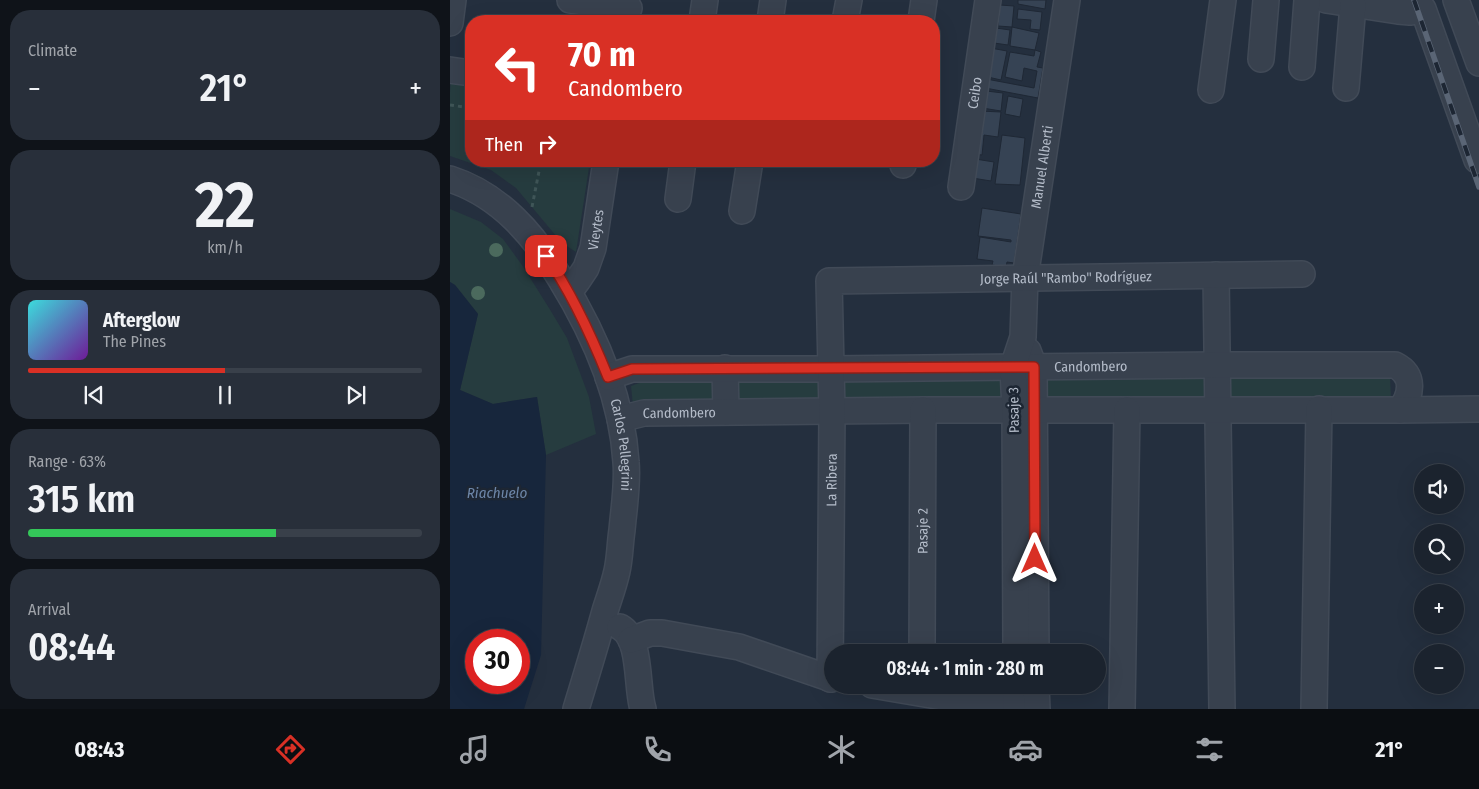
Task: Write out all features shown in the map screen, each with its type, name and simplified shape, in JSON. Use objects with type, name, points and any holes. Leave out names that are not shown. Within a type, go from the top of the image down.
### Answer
[{"type":"street","points":[[450,23],[453,0]]},
{"type":"street","points":[[570,0],[629,10]]},
{"type":"street","points":[[703,15],[705,0]]},
{"type":"street","points":[[771,15],[773,0]]},
{"type":"street","points":[[847,15],[849,0]]},
{"type":"street","points":[[923,15],[924,0]]},
{"type":"street","name":"Ceibo","points":[[961,186],[988,0]]},
{"type":"street","name":"Manuel Alberti","points":[[1023,337],[1025,278],[1067,0]]},
{"type":"street","points":[[1211,90],[1222,0]]},
{"type":"street","points":[[1261,59],[1266,0]]},
{"type":"street","points":[[1302,67],[1307,0]]},
{"type":"street","points":[[1326,0],[1398,11],[1410,12],[1423,9],[1478,160]]},
{"type":"street","points":[[1456,0],[1479,63]]},
{"type":"street","points":[[1346,88],[1353,5]]},
{"type":"street","points":[[450,70],[465,72]]},
{"type":"street","name":"Vieytes","points":[[569,292],[586,268],[594,248],[605,167]]},
{"type":"street","points":[[678,199],[682,167]]},
{"type":"street","points":[[742,211],[749,167]]},
{"type":"street","name":"Carlos Pellegrini","points":[[450,180],[492,199],[528,232],[554,268],[569,292],[598,351],[620,418],[626,463],[624,510],[617,570],[576,709]]},
{"type":"street","name":"Jorge Raúl \"Rambo\" Rodríguez","points":[[829,281],[1302,274]]},
{"type":"street","points":[[1216,275],[1222,709]]},
{"type":"street","name":"La Ribera","points":[[829,281],[832,411],[831,644]]},
{"type":"street","name":"Pasaje 3","points":[[1016,644],[1024,410],[1023,337]]},
{"type":"street","name":"Candombero","points":[[608,377],[632,369],[1395,365],[1404,370],[1409,379],[1408,397],[1400,410]]},
{"type":"street","points":[[725,368],[726,412]]},
{"type":"street","points":[[1314,709],[1319,409]]},
{"type":"street","name":"Candombero","points":[[620,418],[644,413],[726,412],[1479,409]]},
{"type":"street","name":"Pasaje 2","points":[[922,644],[923,410]]},
{"type":"street","name":"Pasaje 3","points":[[1024,410],[1036,644]]},
{"type":"street","points":[[1122,709],[1127,410]]},
{"type":"street","points":[[603,619],[623,629],[631,640],[634,648],[643,709]]},
{"type":"street","points":[[631,640],[650,633],[662,633],[740,647],[824,677]]},
{"type":"street","points":[[945,694],[1015,709],[1016,694]]},
{"type":"street","points":[[1036,694],[1037,709]]},
{"type":"path","points":[[450,105],[465,107]]},
{"type":"path","points":[[528,232],[540,167]]},
{"type":"green space","points":[[451,79],[465,80],[465,161],[450,156]]},
{"type":"green space","points":[[482,167],[589,167],[576,252],[562,243],[516,188],[491,170]]},
{"type":"green space","points":[[450,209],[481,222],[503,239],[522,265],[567,338],[589,397],[596,434],[546,455],[537,397],[493,404],[460,390],[478,314],[455,285],[450,282]]},
{"type":"green space","points":[[1204,375],[1205,400],[1042,403],[1041,378]]},
{"type":"green space","points":[[1390,375],[1391,400],[1227,403],[1227,378]]},
{"type":"green space","points":[[824,378],[825,403],[734,407],[733,381]]},
{"type":"green space","points":[[1004,378],[1004,403],[841,406],[841,381]]},
{"type":"green space","points":[[642,382],[720,383],[720,407],[633,406],[631,386]]},
{"type":"water","name":"Riachuelo","points":[[450,282],[455,285],[478,314],[460,390],[493,404],[537,397],[546,455],[541,655],[530,690],[530,629],[465,629],[465,694],[529,694],[524,709],[450,709]]},
{"type":"building","points":[[1018,0],[1046,0],[1045,9],[1018,4]]},
{"type":"building","points":[[1000,5],[1014,6],[1012,27],[998,26]]},
{"type":"building","points":[[1018,9],[1042,12],[1040,30],[1030,29],[1031,20],[1017,19]]},
{"type":"building","points":[[989,27],[1010,30],[1008,45],[987,42]]},
{"type":"building","points":[[1012,27],[1039,33],[1035,50],[1010,46]]},
{"type":"building","points":[[985,47],[1007,51],[1001,80],[979,75]]},
{"type":"building","points":[[1035,50],[1041,52],[1037,67],[1043,68],[1038,98],[980,87],[981,78],[1034,88],[1037,71],[1024,68],[1022,81],[1005,77],[1010,52],[1034,56]]},
{"type":"building","points":[[978,90],[1003,93],[1001,111],[976,107]]},
{"type":"building","points":[[1008,96],[1023,99],[1020,117],[1005,114]]},
{"type":"building","points":[[980,111],[1001,112],[998,137],[984,135],[982,155],[973,154]]},
{"type":"building","points":[[1002,135],[1025,138],[1020,185],[995,184]]},
{"type":"building","points":[[969,158],[994,162],[991,181],[966,177]]},
{"type":"building","points":[[982,208],[1021,214],[1014,263],[1007,262],[1006,267],[992,265],[993,261],[977,259],[980,237],[1011,242],[1011,240],[978,236]]},
{"type":"railway","points":[[1414,0],[1479,187]]},
{"type":"route","points":[[546,256],[569,292],[598,351],[608,377],[632,369],[1034,367],[1035,559]]}]
